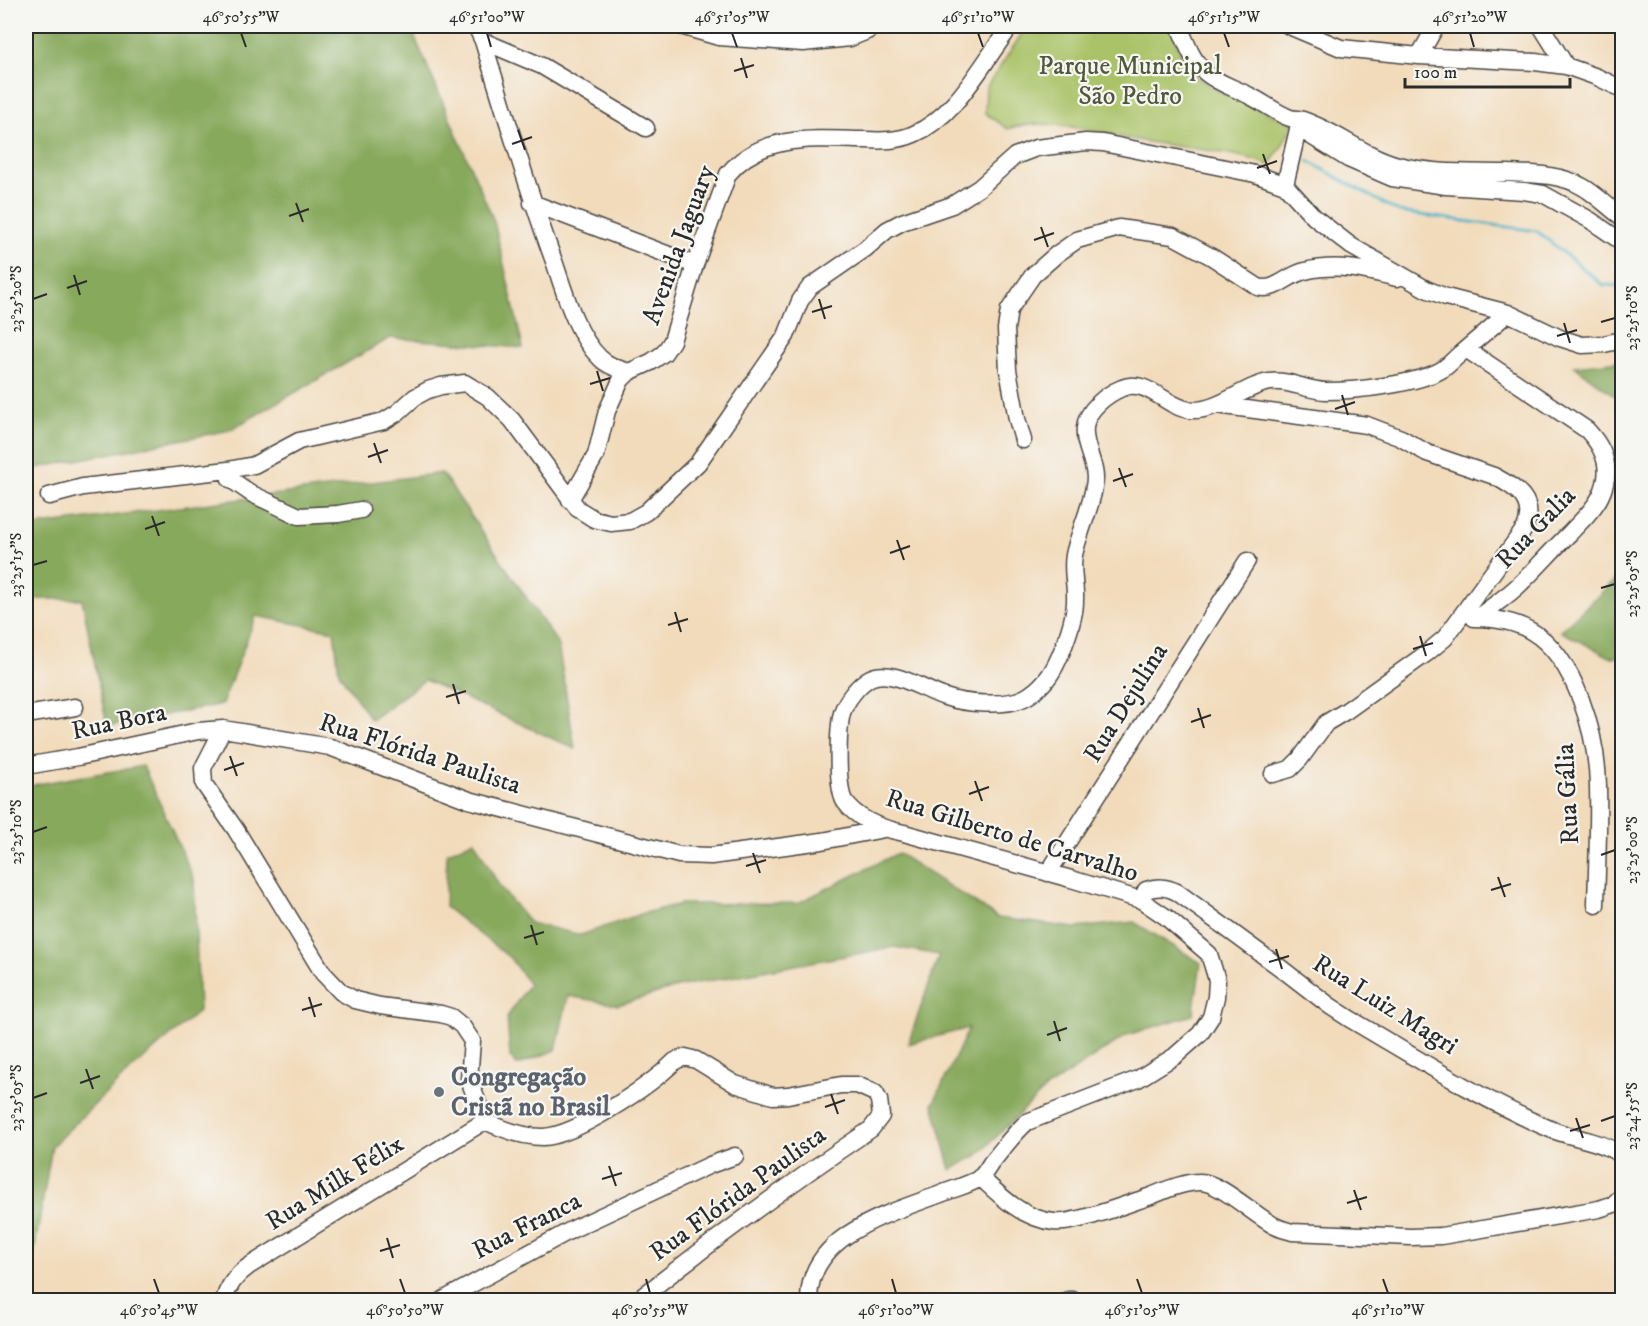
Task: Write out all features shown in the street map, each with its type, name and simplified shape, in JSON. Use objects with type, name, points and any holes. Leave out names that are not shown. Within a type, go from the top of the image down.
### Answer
[{"type":"street","points":[[476,26],[483,41],[532,203],[572,310],[586,338],[601,359],[611,366],[629,372],[621,380],[611,398],[596,455],[570,500]]},
{"type":"street","points":[[681,26],[719,37],[753,32],[803,43],[850,38],[875,26]]},
{"type":"street","name":"Avenida Jaguary","points":[[629,372],[664,353],[672,341],[695,265],[728,174],[747,156],[771,145],[782,143],[814,140],[886,141],[899,140],[915,134],[930,125],[963,93],[1011,26]]},
{"type":"street","points":[[1289,26],[1341,48],[1419,57],[1535,62],[1566,66],[1623,89]]},
{"type":"street","points":[[1419,57],[1436,26]]},
{"type":"street","points":[[1541,26],[1566,66]]},
{"type":"street","points":[[1183,30],[1190,51],[1204,71],[1222,84],[1248,95],[1297,122],[1397,164],[1447,171],[1547,176],[1582,186],[1623,217]]},
{"type":"street","points":[[483,41],[542,66],[646,128]]},
{"type":"street","points":[[1285,185],[1297,122]]},
{"type":"street","points":[[1297,122],[1348,159],[1392,178],[1446,186],[1517,190],[1543,194],[1590,219],[1623,242]]},
{"type":"street","points":[[49,496],[83,487],[254,465],[299,441],[384,421],[428,390],[465,383],[488,397],[512,420],[532,444],[570,500],[585,515],[610,523],[630,521],[646,512],[698,463],[786,336],[800,301],[810,287],[865,249],[887,230],[902,222],[952,205],[979,188],[1015,156],[1036,148],[1086,142],[1103,143],[1255,174],[1285,185],[1314,217],[1351,246],[1394,269],[1412,282]]},
{"type":"street","points":[[1517,190],[1522,174]]},
{"type":"street","points":[[532,203],[695,265]]},
{"type":"street","points":[[1023,440],[1008,370],[1006,329],[1009,310],[1033,275],[1057,254],[1077,240],[1119,228],[1173,236],[1212,256],[1258,287],[1265,289],[1281,284],[1303,271],[1341,266],[1362,268],[1412,282],[1446,297],[1508,313],[1560,338],[1582,345],[1623,340]]},
{"type":"street","name":"Rua Gilberto de Carvalho","points":[[809,1300],[809,1288],[816,1269],[840,1238],[889,1214],[980,1177],[1027,1122],[1098,1095],[1157,1068],[1200,1034],[1210,1017],[1216,998],[1217,980],[1209,954],[1166,917],[1141,900],[884,829],[851,810],[840,795],[838,783],[842,712],[858,688],[868,679],[888,674],[947,698],[978,702],[1008,703],[1025,698],[1034,692],[1055,667],[1074,613],[1075,553],[1095,478],[1084,428],[1091,412],[1099,403],[1125,386],[1137,385],[1172,404],[1192,410],[1216,405],[1272,382],[1284,382],[1309,390],[1349,391],[1374,388],[1422,378],[1446,368],[1508,313]]},
{"type":"street","name":"Rua Galia","points":[[1466,349],[1587,430],[1604,452],[1607,464],[1600,498],[1588,513],[1520,584],[1477,618]]},
{"type":"street","points":[[1216,405],[1377,427],[1427,453],[1494,476],[1517,489],[1526,502],[1528,522],[1525,528],[1445,638],[1428,653],[1326,723],[1290,769],[1273,774]]},
{"type":"street","points":[[228,470],[230,479],[252,494],[299,516],[361,510]]},
{"type":"street","name":"Rua Dejulina","points":[[1048,873],[1247,561]]},
{"type":"street","name":"Rua Gália","points":[[1458,618],[1513,622],[1533,632],[1569,672],[1579,693],[1592,736],[1598,784],[1596,905]]},
{"type":"street","points":[[26,715],[75,707]]},
{"type":"street","points":[[223,729],[203,768],[204,784],[236,830],[322,973],[341,992],[355,1000],[380,1006],[441,1014],[451,1017],[462,1026],[472,1041],[469,1080],[485,1121]]},
{"type":"street","name":"Rua Flórida Paulista","points":[[223,729],[330,747],[469,800],[679,855],[711,856],[822,841],[884,829]]},
{"type":"street","name":"Rua Bora","points":[[26,766],[198,731],[223,729]]},
{"type":"street","name":"Rua Luiz Magri","points":[[1141,900],[1146,890],[1154,887],[1163,887],[1177,892],[1350,1019],[1505,1107],[1551,1130],[1601,1144]]},
{"type":"street","name":"Rua Flórida Paulista","points":[[485,1121],[503,1129],[533,1136],[543,1137],[557,1134],[596,1118],[623,1101],[675,1061],[688,1057],[716,1071],[735,1084],[773,1096],[849,1084],[868,1088],[875,1093],[879,1100],[880,1116],[871,1129],[783,1189],[638,1300]]},
{"type":"street","name":"Rua Milk Félix","points":[[224,1300],[229,1287],[243,1270],[485,1121]]},
{"type":"street","points":[[1601,1144],[1623,1138]]},
{"type":"street","points":[[1601,1144],[1623,1156]]},
{"type":"street","name":"Rua Franca","points":[[443,1300],[571,1230],[710,1165],[735,1156]]},
{"type":"street","points":[[980,1177],[1015,1207],[1054,1222],[1066,1222],[1100,1213],[1181,1185],[1200,1182],[1215,1186],[1276,1227],[1292,1232],[1378,1236],[1441,1236],[1502,1227],[1599,1209],[1614,1204],[1623,1196]]},
{"type":"street","points":[[1068,1300],[1073,1300]]},
{"type":"green space","points":[[26,26],[410,26],[494,221],[523,348],[390,338],[230,430],[26,470]]},
{"type":"green space","name":"Parque Municipal São Pedro","points":[[1027,26],[1172,26],[1183,59],[1198,78],[1223,93],[1293,123],[1282,146],[1269,165],[1224,153],[1058,125],[1023,125],[1008,129],[985,113],[986,88]]},
{"type":"green space","points":[[1622,361],[1622,401],[1574,366]]},
{"type":"green space","points":[[442,473],[558,644],[575,749],[425,680],[371,720],[339,673],[334,631],[256,616],[222,704],[107,726],[82,599],[26,599],[26,527]]},
{"type":"green space","points":[[1622,571],[1622,657],[1610,657],[1560,631]]},
{"type":"green space","points":[[143,766],[194,879],[199,1011],[125,1075],[52,1146],[26,1300],[26,786]]},
{"type":"green space","points":[[474,840],[500,887],[530,923],[581,935],[644,913],[681,904],[798,903],[898,853],[998,918],[1075,928],[1134,922],[1201,963],[1193,1015],[1127,1035],[1045,1089],[978,1155],[951,1170],[933,1104],[969,1028],[908,1044],[939,955],[894,947],[681,986],[618,1005],[568,996],[556,1050],[517,1065],[510,1057],[507,1017],[529,984],[510,958],[445,907],[447,853]]},
{"type":"waterway","points":[[1308,161],[1399,212],[1537,231],[1603,285],[1622,286]]},
{"type":"place","name":"Congregação Cristã no Brasil","points":[[439,1092]]}]
